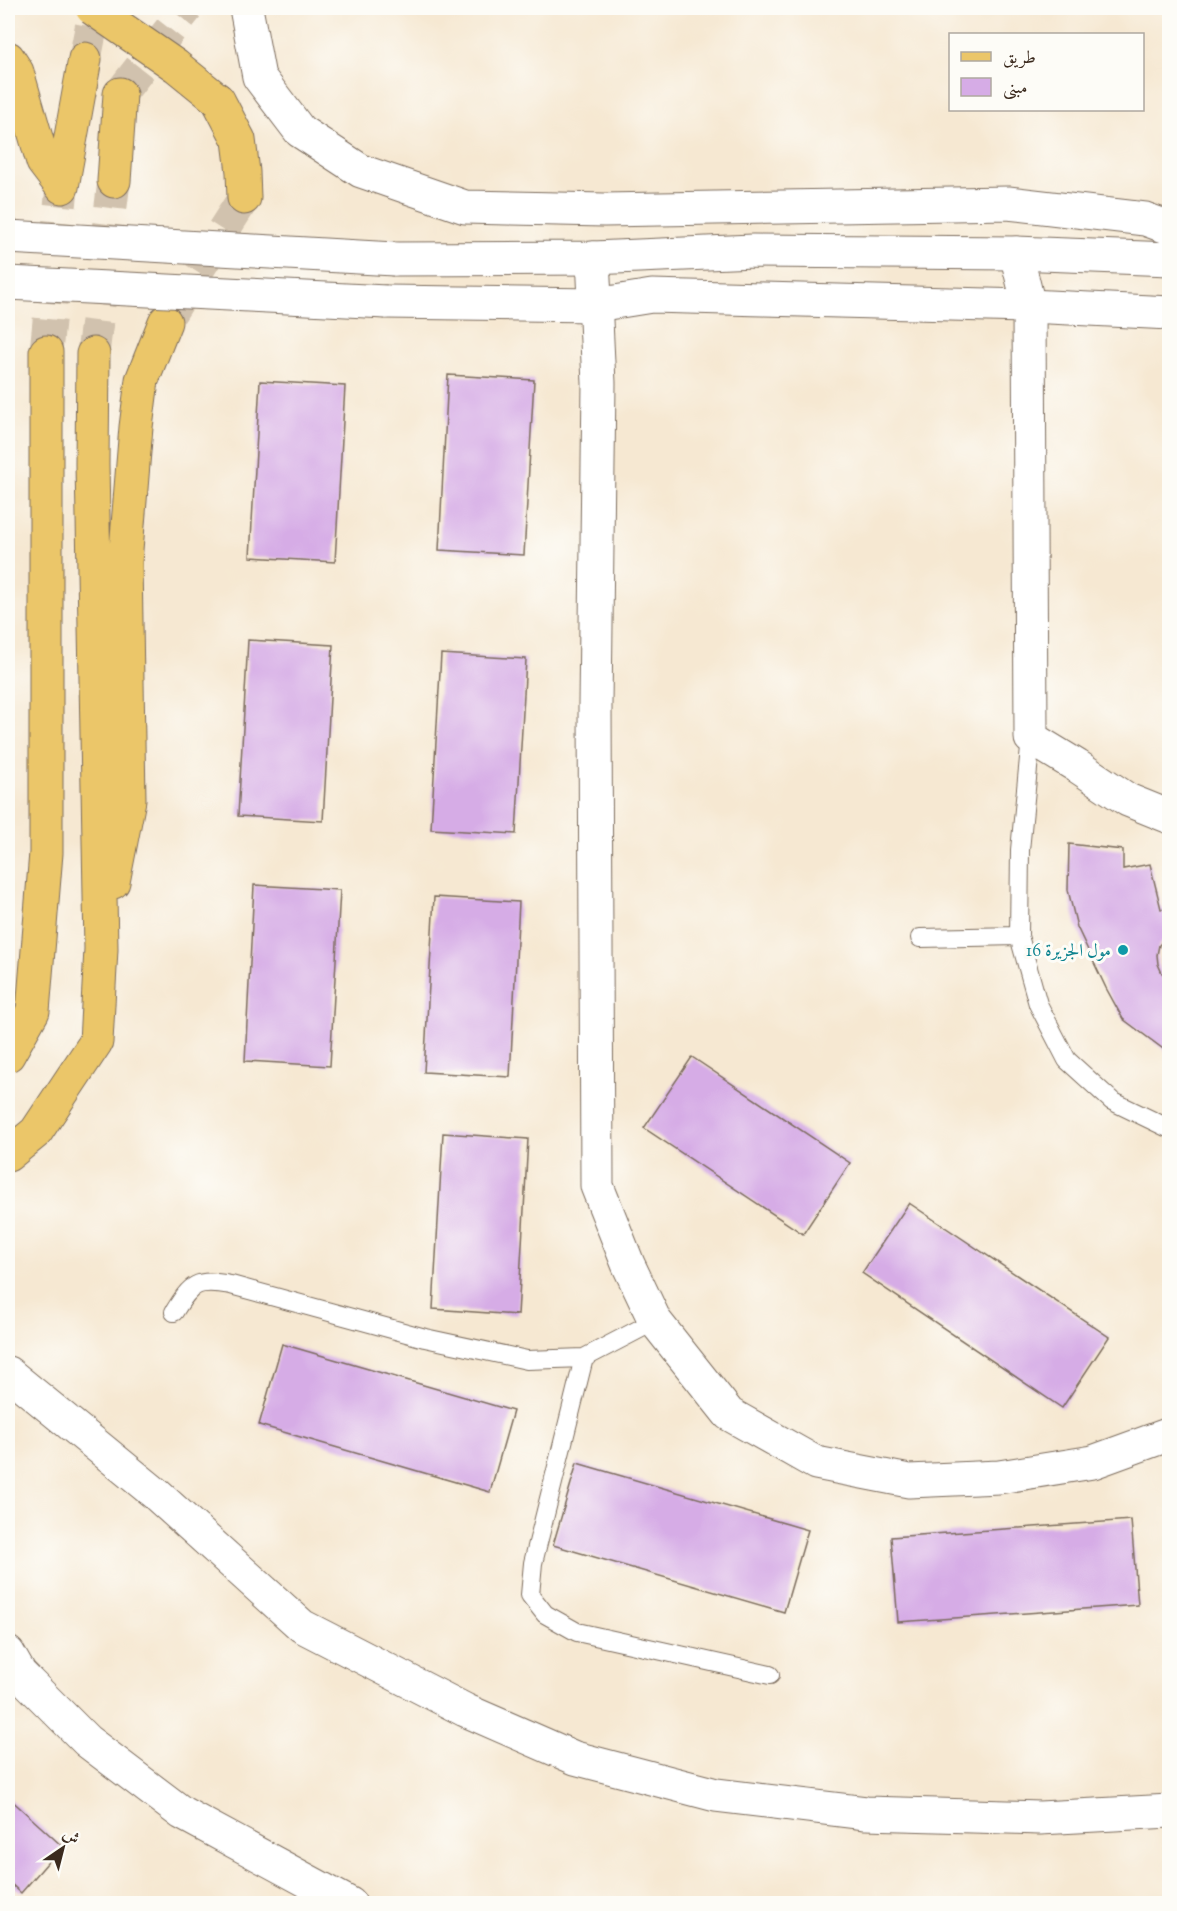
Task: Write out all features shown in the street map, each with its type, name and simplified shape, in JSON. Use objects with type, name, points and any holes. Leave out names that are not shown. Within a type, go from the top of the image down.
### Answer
[{"type":"main road","points":[[92,8],[176,66],[218,100],[239,140],[244,198]]},
{"type":"main road","points":[[8,58],[17,72],[43,162],[62,187],[85,58]]},
{"type":"main road","points":[[114,181],[120,94]]},
{"type":"main road","points":[[101,949],[129,800],[125,562],[136,427],[142,381],[165,322]]},
{"type":"main road","points":[[8,1055],[33,1011],[46,853],[46,352]]},
{"type":"main road","points":[[8,1155],[36,1132],[96,1042],[101,949],[92,464],[93,354]]},
{"type":"street","points":[[246,8],[259,77],[300,131],[361,171],[465,207],[604,210],[1008,203],[1145,219],[1170,228]]},
{"type":"street","points":[[8,237],[394,259],[592,258],[753,251],[1016,253],[1170,259]]},
{"type":"street","points":[[1016,253],[1029,306],[1031,738],[1128,800],[1170,817]]},
{"type":"street","points":[[592,258],[599,383],[595,705],[597,1186],[628,1264],[655,1321],[729,1414],[816,1463],[909,1481],[999,1477],[1093,1462],[1170,1434]]},
{"type":"street","points":[[8,283],[386,302],[596,305],[652,296],[1029,306],[1170,313]]},
{"type":"street","points":[[8,1373],[156,1494],[302,1626],[465,1710],[575,1758],[716,1795],[866,1813],[1040,1818],[1170,1811]]},
{"type":"street","points":[[8,1653],[20,1674],[87,1741],[182,1813],[350,1904]]},
{"type":"lane","points":[[1031,738],[1020,850],[1019,936],[1038,1004],[1067,1060],[1112,1101],[1170,1129]]},
{"type":"lane","points":[[920,938],[1019,936]]},
{"type":"lane","points":[[174,1312],[189,1289],[208,1281],[231,1285],[425,1338],[527,1360],[584,1358],[655,1321]]},
{"type":"lane","points":[[584,1358],[533,1563],[530,1595],[544,1614],[577,1632],[770,1675]]},
{"type":"building","points":[[448,375],[534,380],[524,555],[439,550]]},
{"type":"building","points":[[260,381],[345,386],[335,562],[250,557]]},
{"type":"building","points":[[248,640],[333,645],[323,821],[238,816]]},
{"type":"building","points":[[441,654],[526,659],[516,834],[431,829]]},
{"type":"building","name":"مول الجزيرة 16","points":[[1069,844],[1123,850],[1123,869],[1150,864],[1161,909],[1170,908],[1170,934],[1159,945],[1157,955],[1162,973],[1170,980],[1170,1054],[1123,1019],[1106,988],[1077,927],[1068,890]]},
{"type":"building","points":[[254,885],[340,890],[330,1066],[245,1061]]},
{"type":"building","points":[[434,897],[519,902],[510,1077],[424,1072]]},
{"type":"building","points":[[692,1057],[850,1163],[803,1234],[644,1128]]},
{"type":"building","points":[[443,1133],[528,1139],[518,1315],[433,1309]]},
{"type":"building","points":[[909,1203],[1109,1337],[1062,1408],[862,1273]]},
{"type":"building","points":[[282,1344],[513,1411],[490,1492],[259,1425]]},
{"type":"building","points":[[577,1463],[808,1530],[784,1612],[553,1545]]},
{"type":"building","points":[[1131,1520],[1138,1605],[898,1622],[891,1537]]},
{"type":"building","points":[[8,1797],[62,1846],[21,1893],[8,1881]]},
{"type":"tunnel","points":[[85,59],[95,8]]},
{"type":"tunnel","points":[[120,94],[187,8]]},
{"type":"tunnel","points":[[93,354],[114,181]]},
{"type":"tunnel","points":[[46,352],[62,187]]},
{"type":"tunnel","points":[[170,313],[244,198]]},
{"type":"place","name":"مول الجزيرة 16","points":[[1123,950]]}]
